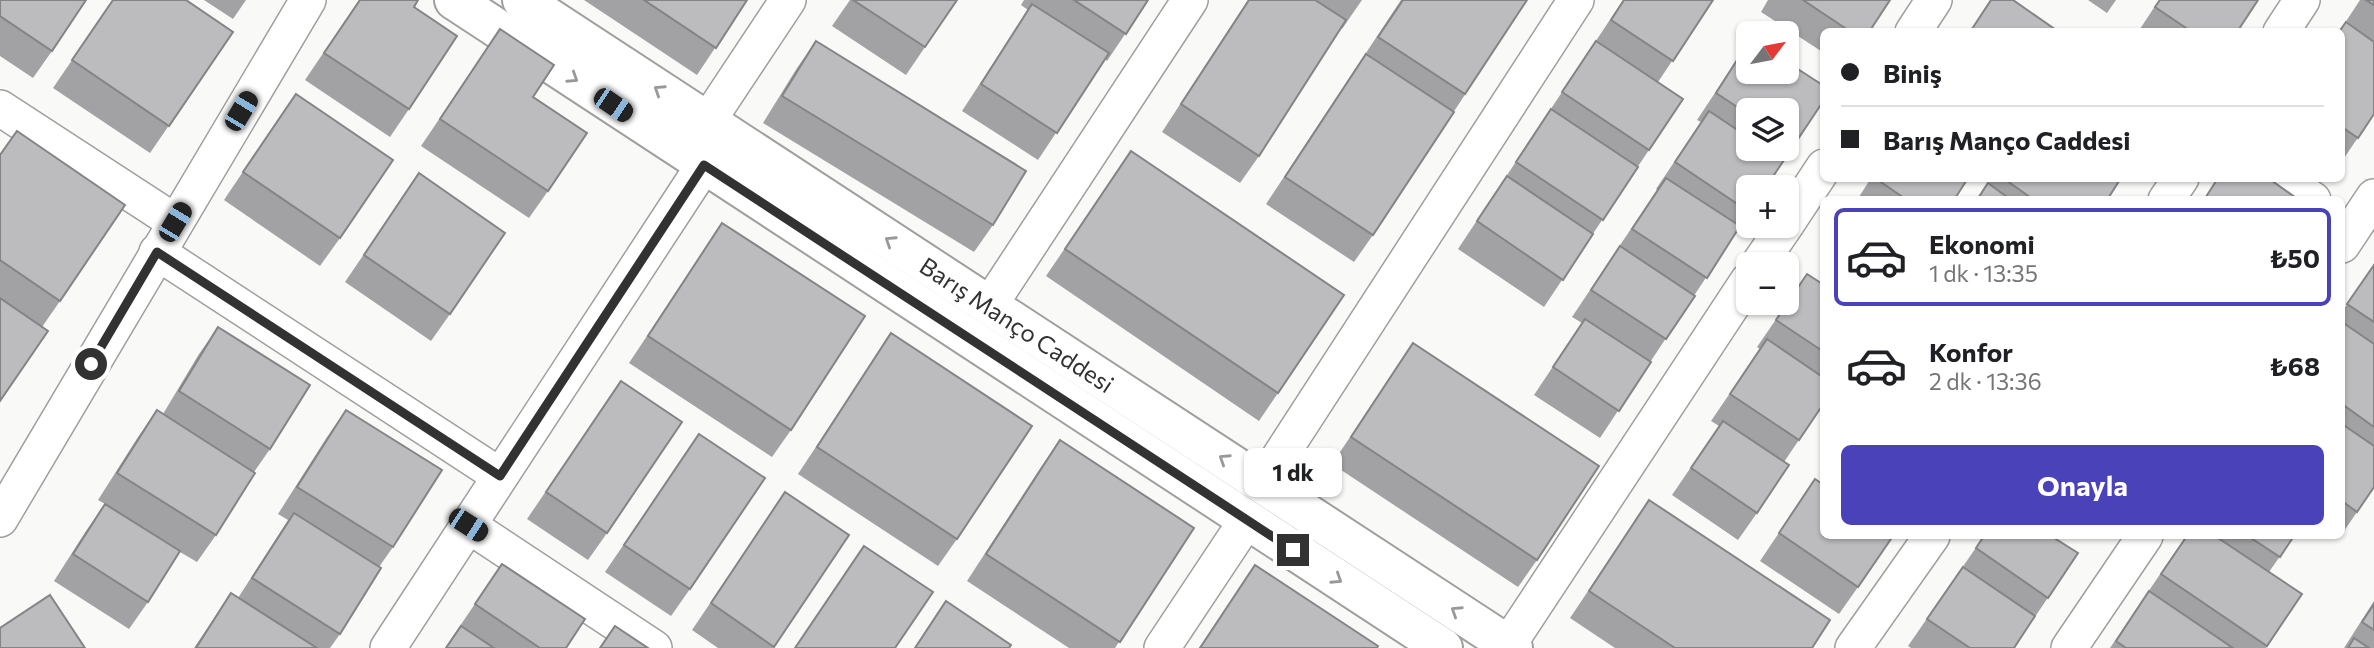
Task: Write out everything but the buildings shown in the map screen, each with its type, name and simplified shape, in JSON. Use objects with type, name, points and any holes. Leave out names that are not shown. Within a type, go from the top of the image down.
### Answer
[{"type":"street","points":[[0,519],[308,0]]},
{"type":"street","name":"Barış Manço Caddesi","points":[[454,0],[1443,648]]},
{"type":"street","name":"Barış Manço Caddesi","points":[[522,0],[1510,646]]},
{"type":"street","points":[[707,121],[788,0]]},
{"type":"street","points":[[989,306],[1190,0]]},
{"type":"street","points":[[1262,484],[1576,0]]},
{"type":"street","points":[[2284,28],[2302,0]]},
{"type":"street","points":[[0,108],[175,222]]},
{"type":"street","points":[[388,648],[704,165]]},
{"type":"street","points":[[1799,204],[1820,173]]},
{"type":"street","points":[[2287,182],[2307,196]]},
{"type":"street","points":[[2353,232],[2374,197]]},
{"type":"street","points":[[157,252],[500,476]]},
{"type":"street","points":[[1510,646],[1736,299]]},
{"type":"street","points":[[1162,648],[1247,520]]},
{"type":"street","points":[[468,525],[654,648]]},
{"type":"street","points":[[1853,648],[1930,539]]},
{"type":"street","points":[[2069,648],[2143,539]]},
{"type":"route","points":[[91,364],[157,252],[500,476],[704,165],[1293,550]]}]
